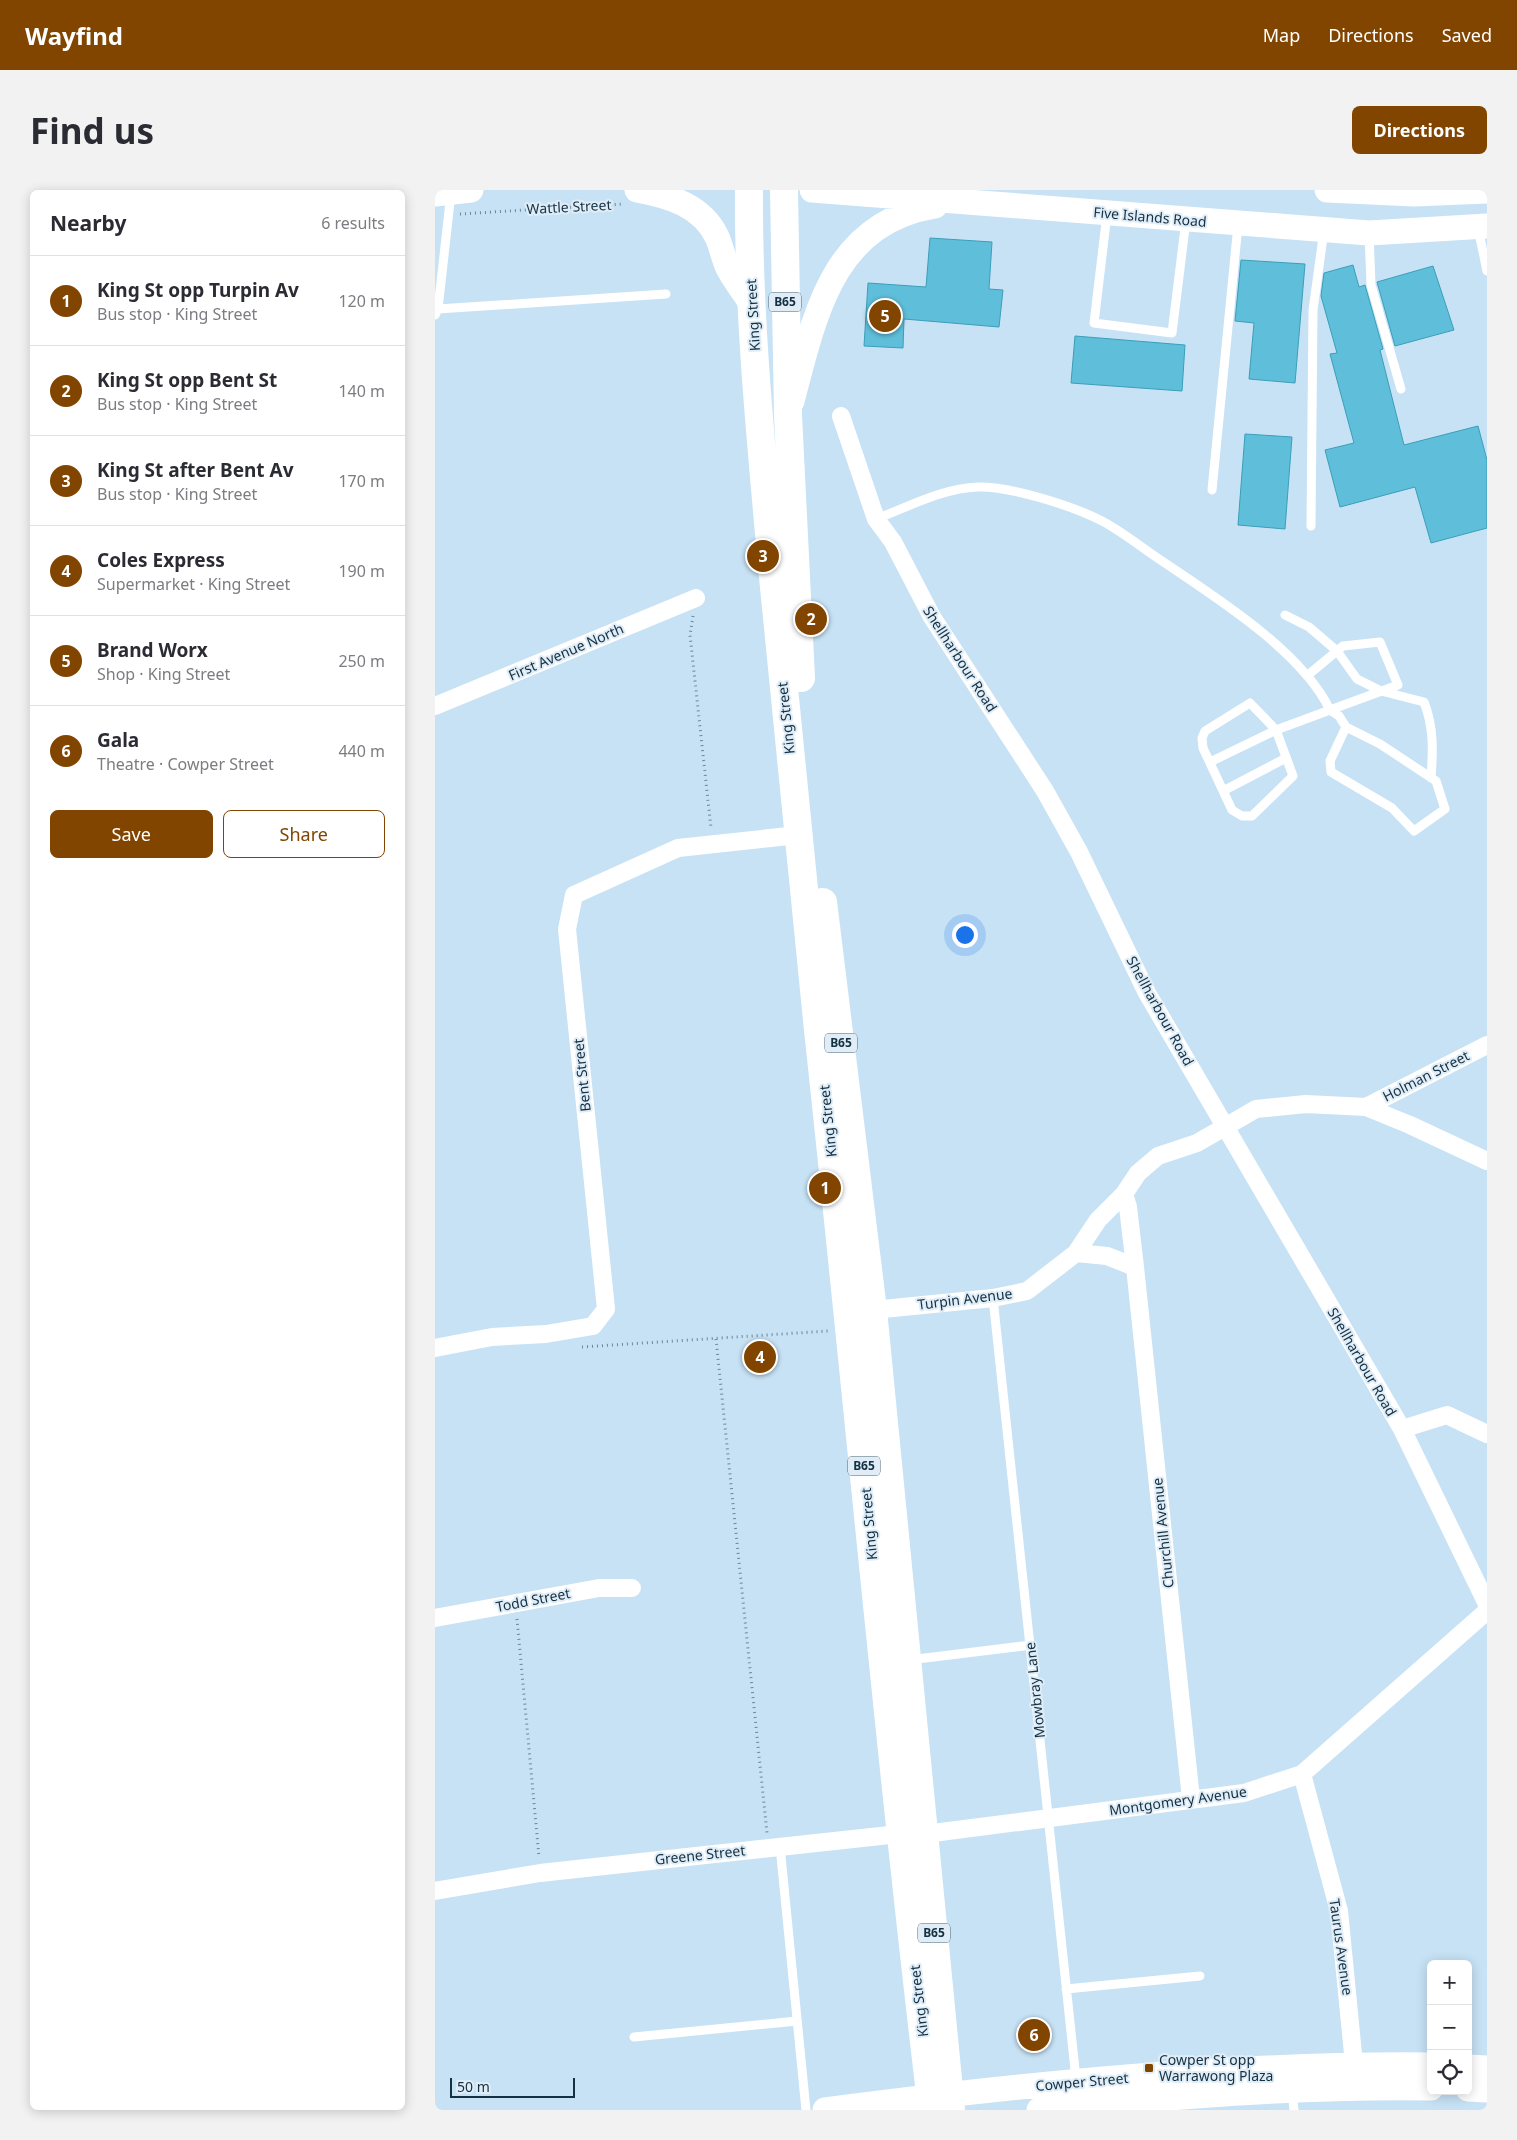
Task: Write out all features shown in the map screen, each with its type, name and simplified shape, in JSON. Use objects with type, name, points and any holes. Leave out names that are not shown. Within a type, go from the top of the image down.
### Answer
[{"type":"main road","name":"King Street","points":[[749,190],[752,305],[760,452],[798,835],[854,1359],[912,1834],[941,2103]]},
{"type":"main road","name":"King Street","points":[[784,190],[788,415],[799,654],[815,838],[917,1660],[919,1772],[912,1834]]},
{"type":"main road","name":"Five Islands Road","points":[[813,190],[1369,233],[1482,227]]},
{"type":"main road","points":[[1327,190],[1414,194],[1487,191]]},
{"type":"main road","points":[[632,197],[678,201],[697,211],[705,218],[717,237],[728,267],[752,305]]},
{"type":"main road","points":[[788,415],[816,311],[826,289],[853,249],[871,231],[897,217],[926,208],[965,202]]},
{"type":"main road","name":"Cowper Street","points":[[825,2110],[941,2103],[1076,2082],[1354,2064],[1427,2065]]},
{"type":"main road","points":[[1472,2067],[1487,2068]]},
{"type":"main road","name":"Cowper Street","points":[[1039,2110],[1293,2100],[1427,2088]]},
{"type":"main road","points":[[1472,2089],[1487,2090]]},
{"type":"street","name":"Shellharbour Road","points":[[841,416],[877,519],[893,542],[932,618],[1045,791],[1079,852],[1147,993],[1402,1428],[1487,1604]]},
{"type":"street","name":"First Avenue North","points":[[435,706],[696,598]]},
{"type":"street","name":"Bent Street","points":[[435,1348],[492,1337],[546,1334],[593,1326],[606,1309],[567,929],[574,896],[679,848],[798,835]]},
{"type":"street","name":"Holman Street","points":[[1366,1108],[1487,1045]]},
{"type":"street","name":"Turpin Avenue","points":[[873,1310],[993,1298],[1027,1290],[1076,1253],[1098,1220],[1124,1194],[1137,1174],[1158,1156],[1197,1143],[1256,1109],[1306,1104],[1366,1108]]},
{"type":"street","points":[[1366,1108],[1410,1125],[1487,1161]]},
{"type":"street","name":"Churchill Avenue","points":[[1124,1194],[1128,1207],[1135,1267],[1191,1799]]},
{"type":"street","points":[[1076,1253],[1107,1256],[1135,1267]]},
{"type":"street","points":[[854,1359],[861,1329],[873,1310]]},
{"type":"street","points":[[1402,1428],[1447,1415],[1487,1434]]},
{"type":"street","name":"Todd Street","points":[[435,1618],[599,1588],[632,1588]]},
{"type":"street","name":"Montgomery Avenue","points":[[912,1834],[1049,1819],[1244,1793],[1302,1774],[1487,1611]]},
{"type":"street","name":"Taurus Avenue","points":[[1302,1774],[1339,1911],[1354,2064]]},
{"type":"street","name":"Greene Street","points":[[435,1892],[540,1873],[774,1846],[818,1844],[912,1834]]},
{"type":"lane","points":[[451,198],[437,312],[666,294]]},
{"type":"lane","points":[[1107,214],[1094,324],[1172,333],[1185,220]]},
{"type":"lane","points":[[1212,490],[1238,224]]},
{"type":"lane","points":[[1482,227],[1487,271]]},
{"type":"lane","points":[[1311,526],[1313,310],[1325,230]]},
{"type":"lane","points":[[1369,233],[1368,260],[1371,285],[1401,389]]},
{"type":"lane","points":[[877,519],[934,497],[978,487],[1011,491],[1071,508],[1102,521],[1234,610],[1308,675],[1321,692],[1331,710],[1339,716],[1346,727],[1380,744],[1436,781],[1445,808],[1414,831],[1392,808],[1331,772],[1329,761],[1346,727]]},
{"type":"lane","points":[[1285,615],[1309,627],[1337,651],[1357,679],[1381,691],[1424,702],[1430,716],[1432,734],[1431,778]]},
{"type":"lane","points":[[1209,762],[1276,730],[1398,685],[1380,642],[1343,646],[1308,675]]},
{"type":"lane","points":[[1250,702],[1276,730],[1293,776],[1252,816],[1242,816],[1232,810],[1209,762],[1201,738],[1205,731],[1250,702]]},
{"type":"lane","points":[[1223,791],[1286,758]]},
{"type":"lane","name":"Mowbray Lane","points":[[993,1298],[1076,2082]]},
{"type":"lane","points":[[917,1660],[1031,1645]]},
{"type":"lane","points":[[774,1846],[797,2021],[806,2110]]},
{"type":"lane","points":[[1066,1989],[1200,1976]]},
{"type":"lane","points":[[634,2037],[797,2021]]},
{"type":"path","name":"Wattle Street","points":[[451,198],[632,197]]},
{"type":"path","points":[[696,598],[690,635],[712,843]]},
{"type":"path","points":[[575,1347],[836,1330]]},
{"type":"path","points":[[715,1339],[774,1846]]},
{"type":"path","points":[[515,1603],[540,1873]]},
{"type":"building","points":[[930,238],[992,242],[989,289],[1003,290],[999,327],[904,319],[903,348],[864,346],[868,283],[926,287]]},
{"type":"building","points":[[1241,260],[1305,264],[1295,383],[1249,379],[1254,323],[1235,321]]},
{"type":"building","points":[[1353,265],[1359,287],[1365,285],[1383,349],[1380,350],[1404,445],[1478,426],[1487,460],[1487,528],[1431,543],[1415,487],[1340,507],[1325,450],[1354,443],[1330,354],[1337,353],[1321,296],[1324,273]]},
{"type":"building","points":[[1433,266],[1454,330],[1395,346],[1377,282]]},
{"type":"building","points":[[1075,336],[1185,345],[1182,391],[1071,383]]},
{"type":"building","points":[[1245,434],[1292,437],[1285,529],[1238,525]]},
{"type":"place","name":"Brand Worx","points":[[885,316]]},
{"type":"place","name":"King St after Bent Av","points":[[763,556]]},
{"type":"place","name":"King St opp Bent St","points":[[811,619]]},
{"type":"place","name":"King St opp Turpin Av","points":[[825,1188]]},
{"type":"place","name":"Coles Express","points":[[760,1357]]},
{"type":"place","name":"Gala","points":[[1034,2035]]},
{"type":"place","name":"Cowper St opp Warrawong Plaza","points":[[1149,2068]]}]
